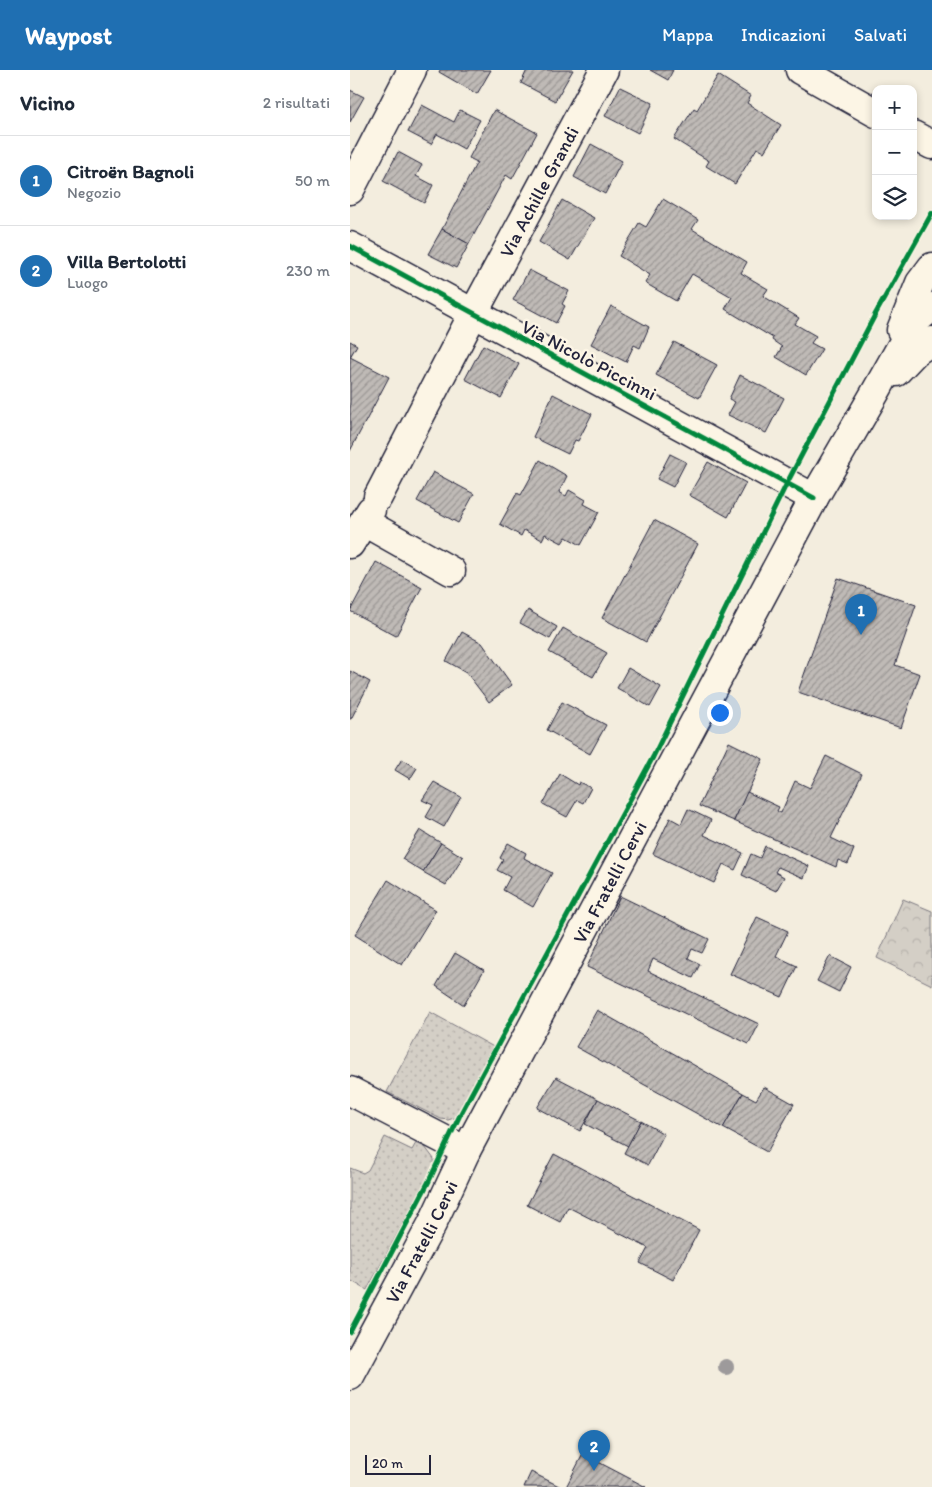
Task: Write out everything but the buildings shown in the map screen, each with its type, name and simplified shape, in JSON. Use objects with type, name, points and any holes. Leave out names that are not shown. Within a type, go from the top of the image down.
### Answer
[{"type":"street","points":[[350,190],[412,70]]},
{"type":"street","name":"Via Achille Grandi","points":[[473,314],[604,70]]},
{"type":"street","points":[[800,70],[872,111]]},
{"type":"street","points":[[917,137],[932,145]]},
{"type":"street","name":"Via Nicolò Piccinni","points":[[350,246],[814,498]]},
{"type":"street","name":"Via Fratelli Cervi","points":[[875,393],[920,283],[932,267]]},
{"type":"street","name":"Via Fratelli Cervi","points":[[350,1376],[432,1224],[466,1151],[814,498],[916,320],[932,307]]},
{"type":"street","points":[[451,571],[365,518],[473,314]]},
{"type":"street","name":"Via Fratelli Cervi","points":[[875,393],[915,352],[932,341]]},
{"type":"street","points":[[350,1091],[466,1151]]},
{"type":"green space","points":[[903,899],[932,911],[932,985],[877,958]]},
{"type":"green space","points":[[430,1012],[499,1050],[463,1115],[448,1120],[441,1119],[387,1092]]},
{"type":"green space","points":[[385,1137],[412,1150],[416,1143],[425,1147],[434,1159],[434,1165],[367,1290],[350,1280],[350,1168],[363,1173],[368,1170]]},
{"type":"cycle path","points":[[350,1332],[429,1181],[460,1115],[653,757],[787,483],[876,313],[932,213]]},
{"type":"cycle path","points":[[350,246],[814,498]]},
{"type":"place","name":"Citroën Bagnoli","points":[[861,635]]},
{"type":"place","name":"Villa Bertolotti","points":[[594,1471]]}]
